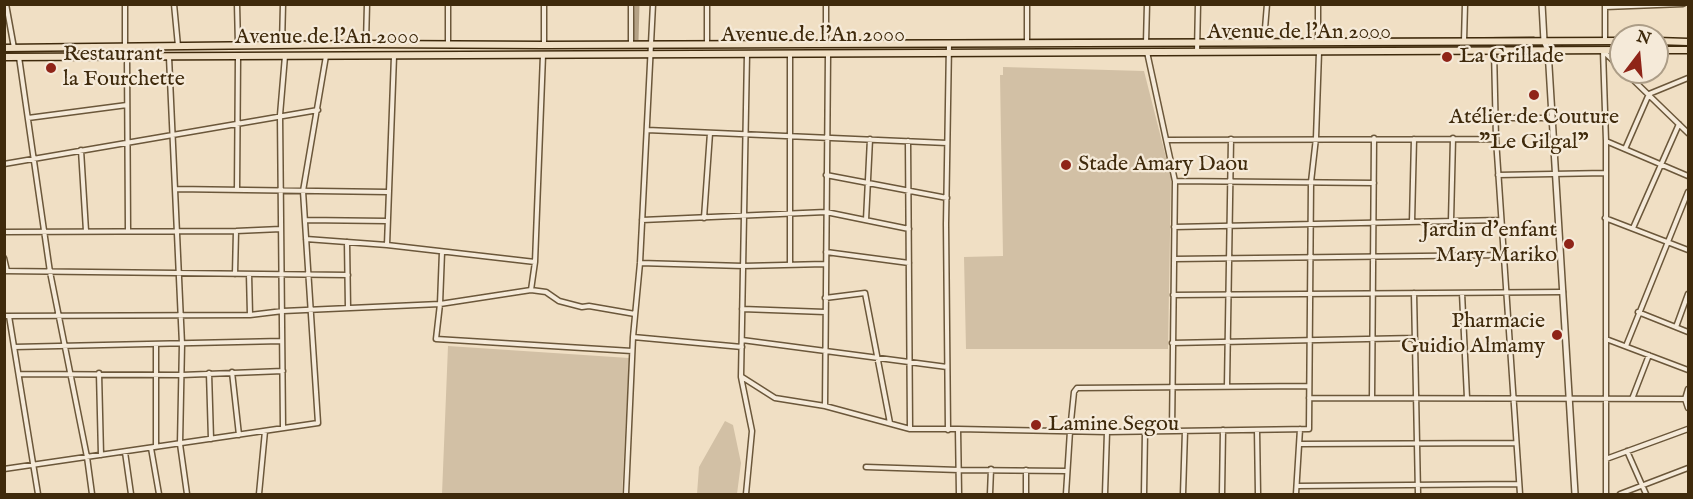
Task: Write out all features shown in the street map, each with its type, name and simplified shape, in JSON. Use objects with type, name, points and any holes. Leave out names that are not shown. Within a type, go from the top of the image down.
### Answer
[{"type":"main road","name":"Avenue de l'An 2000","points":[[4,48],[366,44],[1609,41]]},
{"type":"main road","points":[[1669,41],[1689,42]]},
{"type":"main road","points":[[1669,50],[1689,50]]},
{"type":"main road","name":"Avenue de l'An 2000","points":[[4,57],[1609,51]]},
{"type":"street","points":[[6,4],[14,48]]},
{"type":"street","points":[[125,4],[128,231]]},
{"type":"street","points":[[174,4],[178,47]]},
{"type":"street","points":[[237,4],[238,46]]},
{"type":"street","points":[[282,46],[283,4]]},
{"type":"street","points":[[366,44],[367,4]]},
{"type":"street","points":[[448,4],[448,44]]},
{"type":"street","points":[[544,4],[544,45]]},
{"type":"street","points":[[631,4],[631,45]]},
{"type":"street","points":[[626,495],[632,351],[640,263],[653,4]]},
{"type":"street","points":[[707,4],[707,44]]},
{"type":"street","points":[[826,4],[826,44]]},
{"type":"street","points":[[1027,4],[1027,43]]},
{"type":"street","points":[[1146,43],[1147,4]]},
{"type":"street","points":[[1197,52],[1198,4]]},
{"type":"street","points":[[1264,41],[1267,4]]},
{"type":"street","points":[[1318,4],[1318,42]]},
{"type":"street","points":[[1464,41],[1465,4]]},
{"type":"street","points":[[1542,4],[1544,41],[1548,50],[1575,495]]},
{"type":"street","points":[[1605,41],[1605,6],[1683,4]]},
{"type":"street","points":[[948,430],[946,198],[949,44]]},
{"type":"street","points":[[1494,50],[1498,175],[1520,495]]},
{"type":"street","points":[[1147,51],[1175,181],[1172,431]]},
{"type":"street","points":[[741,376],[775,398],[825,406],[910,429],[1145,432],[1309,429],[1311,183],[1316,138],[1319,51]]},
{"type":"street","points":[[1603,51],[1609,57]]},
{"type":"street","points":[[1603,51],[1608,294],[1605,398],[1606,495]]},
{"type":"street","points":[[746,495],[752,431],[741,376],[747,54]]},
{"type":"street","points":[[790,54],[790,265]]},
{"type":"street","points":[[825,406],[828,54]]},
{"type":"street","points":[[531,290],[535,262],[543,55]]},
{"type":"street","points":[[283,428],[280,115],[285,56]]},
{"type":"street","points":[[4,469],[318,423],[303,191],[326,56]]},
{"type":"street","points":[[387,245],[394,56]]},
{"type":"street","points":[[19,57],[50,272],[87,457],[92,495]]},
{"type":"street","points":[[170,57],[182,344],[180,444],[188,495]]},
{"type":"street","points":[[237,190],[238,57]]},
{"type":"street","points":[[1625,149],[1648,94],[1689,78]]},
{"type":"street","points":[[1638,84],[1689,134]]},
{"type":"street","points":[[28,118],[127,105]]},
{"type":"street","points":[[4,164],[318,110]]},
{"type":"street","points":[[1495,118],[1552,118]]},
{"type":"street","points":[[1633,228],[1679,124]]},
{"type":"street","points":[[647,130],[947,143]]},
{"type":"street","points":[[704,218],[710,132]]},
{"type":"street","points":[[1372,398],[1374,138]]},
{"type":"street","points":[[1451,221],[1453,138]]},
{"type":"street","points":[[1227,386],[1231,139]]},
{"type":"street","points":[[1412,222],[1414,139]]},
{"type":"street","points":[[1167,140],[1496,139]]},
{"type":"street","points":[[866,220],[870,140]]},
{"type":"street","points":[[908,141],[910,429]]},
{"type":"street","points":[[1606,141],[1689,176]]},
{"type":"street","points":[[81,150],[86,231]]},
{"type":"street","points":[[1498,175],[1605,173]]},
{"type":"street","points":[[826,175],[946,198]]},
{"type":"street","points":[[1175,181],[1374,183]]},
{"type":"street","points":[[175,189],[388,192]]},
{"type":"street","points":[[1626,346],[1689,192]]},
{"type":"street","points":[[642,220],[826,212],[909,229]]},
{"type":"street","points":[[1605,218],[1689,250]]},
{"type":"street","points":[[305,219],[387,221]]},
{"type":"street","points":[[1174,227],[1501,220]]},
{"type":"street","points":[[4,232],[282,229]]},
{"type":"street","points":[[235,274],[236,231]]},
{"type":"street","points":[[306,239],[387,245],[535,262]]},
{"type":"street","points":[[347,242],[348,308]]},
{"type":"street","points":[[442,252],[436,339],[632,351]]},
{"type":"street","points":[[826,252],[909,263]]},
{"type":"street","points":[[1174,259],[1503,255]]},
{"type":"street","points":[[4,258],[6,271],[348,275]]},
{"type":"street","points":[[640,263],[743,266],[825,264]]},
{"type":"street","points":[[249,274],[250,315]]},
{"type":"street","points":[[38,495],[19,374],[7,316],[250,315],[283,311],[440,304],[531,290],[546,292],[559,301],[582,307],[590,306],[635,314]]},
{"type":"street","points":[[1173,295],[1563,292]]},
{"type":"street","points":[[825,298],[865,293],[890,423]]},
{"type":"street","points":[[1414,293],[1418,495]]},
{"type":"street","points":[[1462,293],[1467,398]]},
{"type":"street","points":[[1676,327],[1689,294]]},
{"type":"street","points":[[742,309],[825,312]]},
{"type":"street","points":[[1638,312],[1689,332]]},
{"type":"street","points":[[633,337],[742,347]]},
{"type":"street","points":[[1172,343],[1415,338]]},
{"type":"street","points":[[742,339],[947,367]]},
{"type":"street","points":[[1606,339],[1689,370]]},
{"type":"street","points":[[14,347],[282,341]]},
{"type":"street","points":[[156,344],[153,447],[159,495]]},
{"type":"street","points":[[1632,399],[1649,355]]},
{"type":"street","points":[[19,374],[182,375],[283,371]]},
{"type":"street","points":[[232,372],[239,435]]},
{"type":"street","points":[[99,373],[101,455]]},
{"type":"street","points":[[209,373],[211,439]]},
{"type":"street","points":[[1066,495],[1074,392],[1077,388],[1310,386]]},
{"type":"street","points":[[1689,389],[1687,399],[1689,408]]},
{"type":"street","points":[[1309,398],[1687,399]]},
{"type":"street","points":[[958,429],[959,495]]},
{"type":"street","points":[[1296,495],[1300,429]]},
{"type":"street","points":[[1606,459],[1689,429]]},
{"type":"street","points":[[1222,495],[1223,430]]},
{"type":"street","points":[[1257,430],[1258,495]]},
{"type":"street","points":[[259,495],[265,431]]},
{"type":"street","points":[[1183,495],[1185,431]]},
{"type":"street","points":[[1105,495],[1107,432]]},
{"type":"street","points":[[1144,495],[1145,432]]},
{"type":"street","points":[[1300,444],[1515,443]]},
{"type":"street","points":[[1627,451],[1646,495]]},
{"type":"street","points":[[124,452],[131,495]]},
{"type":"street","points":[[866,467],[959,471],[1067,471]]},
{"type":"street","points":[[1620,495],[1689,468]]},
{"type":"street","points":[[990,495],[991,470]]},
{"type":"street","points":[[1026,470],[1026,495]]},
{"type":"street","points":[[1297,486],[1519,484]]},
{"type":"shaded area","points":[[1003,67],[1144,71],[1171,177],[1168,349],[966,349],[964,257],[1003,256],[1000,75],[1003,75]]},
{"type":"shaded area","points":[[448,346],[629,358],[622,494],[442,494]]},
{"type":"shaded area","points":[[725,421],[733,425],[741,463],[737,494],[697,494],[699,467]]},
{"type":"waterway","points":[[636,41],[637,4]]},
{"type":"waterway","points":[[1466,38],[1534,37]]},
{"type":"waterway","points":[[1148,39],[1461,38]]},
{"type":"waterway","points":[[653,41],[1143,39]]},
{"type":"waterway","points":[[636,41],[648,41]]},
{"type":"place","name":"La Grillade","points":[[1447,57]]},
{"type":"place","name":"Restaurant la Fourchette","points":[[51,68]]},
{"type":"place","name":"Atélier de Couture \"Le Gilgal\"","points":[[1534,95]]},
{"type":"place","name":"Stade Amary Daou","points":[[1066,165]]},
{"type":"place","name":"Jardin d'enfant Mary Mariko","points":[[1569,244]]},
{"type":"place","name":"Pharmacie Guidio Almamy","points":[[1557,335]]},
{"type":"place","name":"Lamine Segou","points":[[1036,425]]}]
